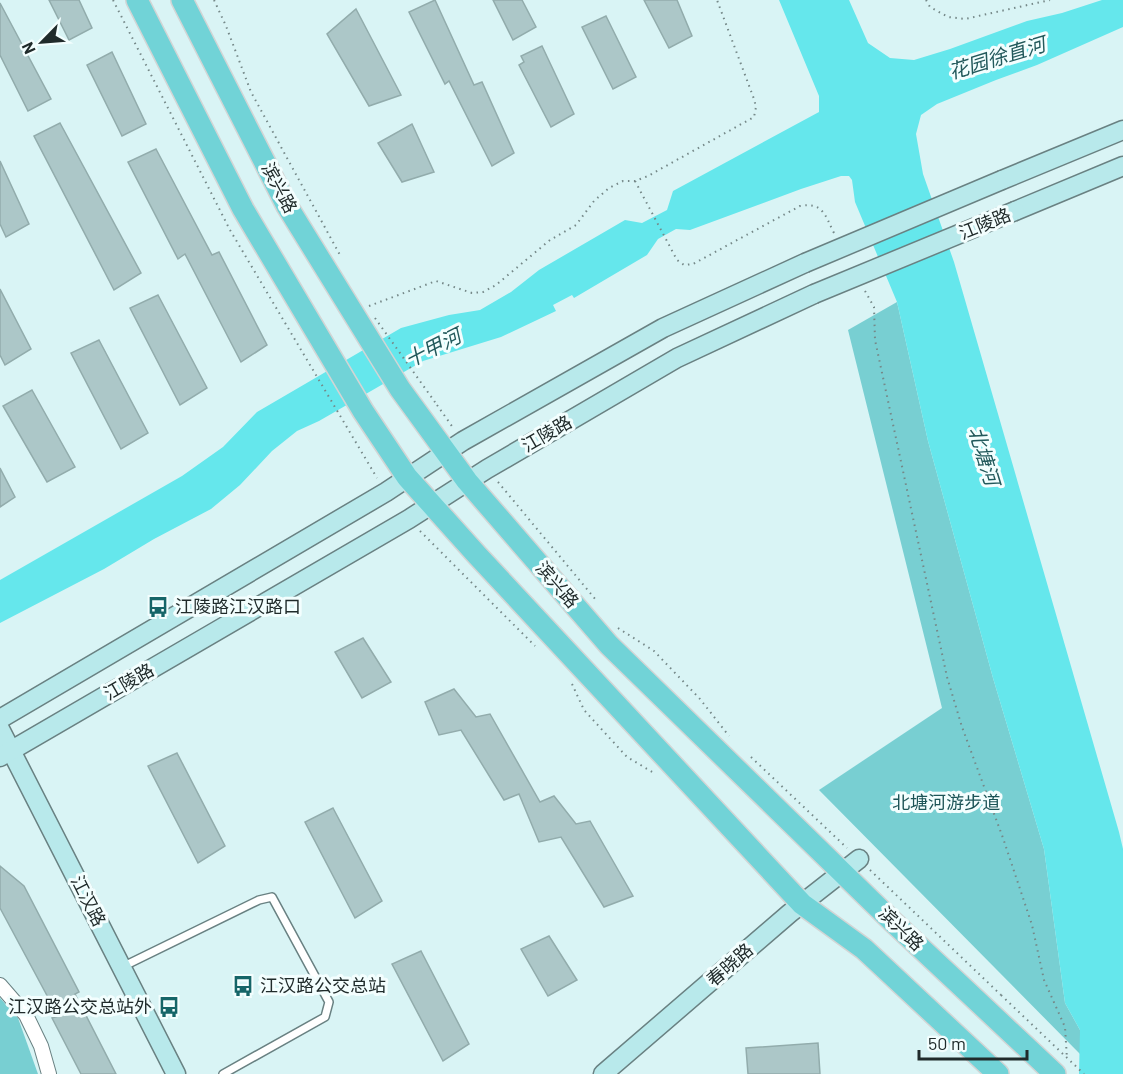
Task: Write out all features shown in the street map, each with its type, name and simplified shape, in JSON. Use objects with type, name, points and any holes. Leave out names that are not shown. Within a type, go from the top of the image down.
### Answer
[{"type":"main road","name":"滨兴路","points":[[137,0],[243,209],[363,411],[407,477],[802,904],[864,949],[998,1074]]},
{"type":"main road","name":"滨兴路","points":[[182,0],[287,206],[369,324],[400,389],[455,447],[467,481],[609,645],[851,866],[892,922],[1061,1068]]},
{"type":"main road","name":"江陵路","points":[[0,719],[375,498],[455,447],[663,328],[805,262],[1123,130]]},
{"type":"main road","name":"江陵路","points":[[6,754],[409,519],[467,481],[677,358],[814,294],[1123,166]]},
{"type":"main road","name":"江汉路","points":[[0,729],[6,754],[122,967],[176,1074]]},
{"type":"main road","name":"春晓路","points":[[603,1074],[802,904],[851,866]]},
{"type":"street","points":[[0,985],[26,1015],[41,1046],[49,1074]]},
{"type":"lane","points":[[122,967],[259,900],[272,897],[329,1002],[325,1017],[223,1074]]},
{"type":"path","points":[[113,0],[230,230],[360,451]]},
{"type":"path","points":[[214,0],[252,92],[340,255]]},
{"type":"path","points":[[455,447],[437,405],[369,324],[368,306],[436,281],[472,293],[483,292],[496,285],[550,240],[576,225],[594,201],[609,188],[623,181],[635,181],[658,171],[754,117],[756,107],[754,99],[717,0]]},
{"type":"path","points":[[926,0],[930,6],[948,17],[965,19],[1050,0]]},
{"type":"path","points":[[635,181],[674,255],[684,265],[693,264],[800,206],[812,204],[821,208],[837,238]]},
{"type":"path","points":[[863,287],[874,307],[875,340],[947,677],[962,727],[1003,838],[1032,926],[1044,980],[1065,1027],[1061,1068]]},
{"type":"path","points":[[488,469],[596,601]]},
{"type":"path","points":[[618,627],[654,651],[700,699],[730,737]]},
{"type":"path","points":[[747,753],[851,866],[1001,994],[1084,1074]]},
{"type":"green space","name":"北塘河游步道","points":[[897,302],[928,441],[993,678],[1044,849],[1065,1003],[1080,1030],[1080,1054],[819,790],[942,708],[848,330]]},
{"type":"green space","points":[[0,998],[18,1018],[38,1074],[0,1074]]},
{"type":"water","points":[[779,0],[849,0],[868,43],[890,58],[914,60],[1027,21],[1102,0],[1123,0],[1123,27],[1037,65],[937,104],[921,115],[916,134],[923,174],[954,262],[1123,849],[1123,1074],[1079,1074],[1080,1030],[1065,1003],[1044,849],[993,678],[928,441],[897,302],[855,202],[852,180],[849,176],[841,176],[801,189],[690,230],[676,229],[658,239],[647,255],[574,298],[572,295],[553,305],[556,311],[501,337],[423,361],[319,421],[297,431],[272,451],[240,485],[211,509],[104,569],[0,623],[0,580],[182,476],[223,447],[257,412],[401,328],[449,315],[480,310],[511,292],[539,270],[625,220],[642,223],[667,210],[673,191],[819,112],[819,96]]},
{"type":"building","points":[[49,0],[79,0],[92,28],[69,40]]},
{"type":"building","points":[[435,0],[474,85],[482,82],[514,153],[492,166],[449,81],[445,84],[409,12]]},
{"type":"building","points":[[493,0],[522,0],[536,27],[513,40]]},
{"type":"building","points":[[644,0],[677,0],[692,36],[669,48]]},
{"type":"building","points":[[0,3],[51,99],[28,111],[0,55]]},
{"type":"building","points":[[356,9],[401,95],[369,106],[327,34]]},
{"type":"building","points":[[606,16],[636,77],[613,89],[582,27]]},
{"type":"building","points":[[542,46],[574,114],[551,127],[519,65],[524,62],[521,56]]},
{"type":"building","points":[[112,52],[146,124],[122,136],[87,65]]},
{"type":"building","points":[[60,123],[141,273],[114,290],[34,136]]},
{"type":"building","points":[[412,124],[434,172],[402,182],[378,143]]},
{"type":"building","points":[[156,149],[212,255],[219,252],[267,345],[241,362],[185,254],[178,259],[128,162]]},
{"type":"building","points":[[0,161],[29,224],[6,237],[0,224]]},
{"type":"building","points":[[0,289],[31,349],[5,365],[0,355]]},
{"type":"building","points":[[158,295],[207,388],[180,405],[130,308]]},
{"type":"building","points":[[99,340],[148,433],[121,449],[71,353]]},
{"type":"building","points":[[32,390],[75,467],[47,482],[3,406]]},
{"type":"building","points":[[0,468],[15,497],[0,507]]},
{"type":"building","points":[[363,638],[391,682],[362,698],[335,652]]},
{"type":"building","points":[[454,689],[476,717],[490,714],[540,802],[554,796],[576,824],[590,821],[633,896],[604,907],[561,837],[539,842],[519,794],[504,800],[461,730],[439,735],[425,702]]},
{"type":"building","points":[[177,753],[225,846],[198,863],[148,766]]},
{"type":"building","points":[[333,808],[382,901],[355,918],[305,822]]},
{"type":"building","points":[[0,866],[24,886],[79,992],[75,994],[116,1074],[81,1074],[52,1018],[58,1016],[0,908]]},
{"type":"building","points":[[549,936],[577,980],[548,996],[521,949]]},
{"type":"building","points":[[421,951],[469,1044],[443,1061],[392,964]]},
{"type":"building","points":[[818,1043],[820,1074],[748,1074],[746,1048]]},
{"type":"place","name":"江陵路江汉路口","points":[[158,607]]},
{"type":"place","name":"江汉路公交总站","points":[[243,986]]},
{"type":"place","name":"江汉路公交总站外","points":[[169,1007]]},
{"type":"water label","name":"花园徐直河","points":[[997,58]]},
{"type":"water label","name":"十甲河","points":[[433,348]]},
{"type":"water label","name":"北塘河","points":[[984,456]]}]
